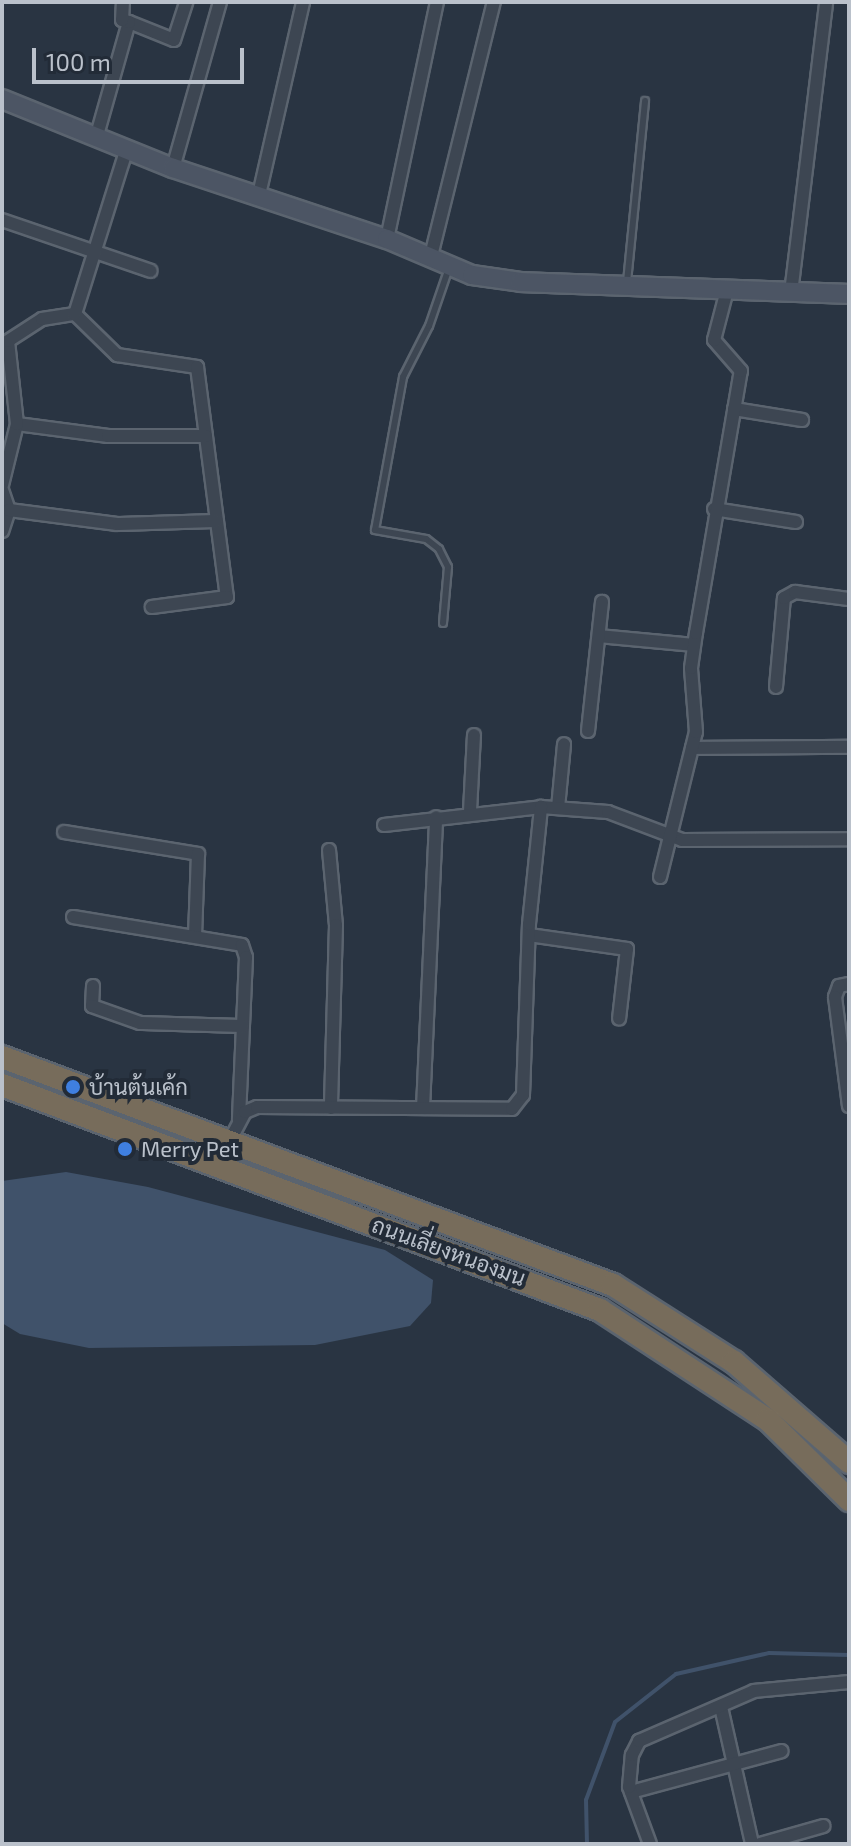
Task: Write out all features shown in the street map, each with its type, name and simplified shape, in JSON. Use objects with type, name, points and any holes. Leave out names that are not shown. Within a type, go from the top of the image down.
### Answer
[{"type":"highway","name":"ถนนเลี่ยงหนองมน","points":[[2,1057],[234,1133],[613,1285],[734,1362],[849,1462]]},
{"type":"highway","name":"ถนนเลี่ยงหนองมน","points":[[2,1085],[600,1310],[768,1420],[849,1500]]},
{"type":"street","points":[[123,2],[122,20],[174,40],[186,2]]},
{"type":"street","points":[[173,168],[220,2]]},
{"type":"street","points":[[258,199],[303,2]]},
{"type":"street","points":[[387,239],[437,2]]},
{"type":"street","points":[[430,260],[494,2]]},
{"type":"street","points":[[791,293],[826,2]]},
{"type":"street","points":[[97,135],[129,22]]},
{"type":"street","points":[[2,99],[258,199],[387,239],[449,268],[521,282],[849,294]]},
{"type":"street","points":[[75,314],[92,250],[127,148]]},
{"type":"street","points":[[2,220],[151,271]]},
{"type":"street","points":[[660,877],[692,748],[694,645],[714,509],[741,371],[714,340],[727,290]]},
{"type":"street","points":[[2,531],[9,510],[2,487],[17,424],[8,341],[42,319],[75,314]]},
{"type":"street","points":[[75,314],[117,355],[197,367],[227,597],[152,607]]},
{"type":"street","points":[[734,409],[802,420]]},
{"type":"street","points":[[17,424],[108,436],[206,436]]},
{"type":"street","points":[[714,509],[796,522]]},
{"type":"street","points":[[9,510],[117,524],[217,521]]},
{"type":"street","points":[[776,687],[784,598],[795,592],[849,599]]},
{"type":"street","points":[[588,731],[602,602]]},
{"type":"street","points":[[599,636],[694,645]]},
{"type":"street","points":[[470,811],[474,735]]},
{"type":"street","points":[[558,808],[564,744]]},
{"type":"street","points":[[692,748],[849,747]]},
{"type":"street","points":[[234,1133],[245,1112],[257,1107],[512,1109],[523,1095],[529,935],[541,807]]},
{"type":"street","points":[[384,825],[470,811],[541,807],[608,812],[668,837],[849,839]]},
{"type":"street","points":[[423,1108],[436,817]]},
{"type":"street","points":[[64,832],[198,854],[195,935]]},
{"type":"street","points":[[329,850],[336,925],[331,1108]]},
{"type":"street","points":[[73,917],[236,941],[245,949],[243,1026],[234,1133]]},
{"type":"street","points":[[529,935],[627,949],[619,1019]]},
{"type":"street","points":[[849,984],[839,986],[835,997],[849,1106]]},
{"type":"street","points":[[93,986],[92,1006],[140,1023],[243,1026]]},
{"type":"street","points":[[650,1844],[631,1792],[632,1755],[639,1741],[771,1687],[849,1682]]},
{"type":"street","points":[[721,1707],[734,1764],[760,1844],[823,1826]]},
{"type":"street","points":[[631,1792],[782,1751]]},
{"type":"lane","points":[[627,285],[645,101]]},
{"type":"lane","points":[[443,623],[448,567],[439,549],[426,539],[375,530],[403,377],[429,326],[449,268]]},
{"type":"water","points":[[66,1172],[148,1187],[385,1250],[433,1280],[431,1303],[410,1326],[315,1345],[89,1348],[20,1334],[2,1323],[2,1181]]},
{"type":"waterway","points":[[587,1844],[586,1800],[615,1722],[676,1674],[769,1653],[849,1655]]},
{"type":"place","name":"บ้านต้นเค้ก","points":[[73,1087]]},
{"type":"place","name":"Merry Pet","points":[[125,1149]]}]
